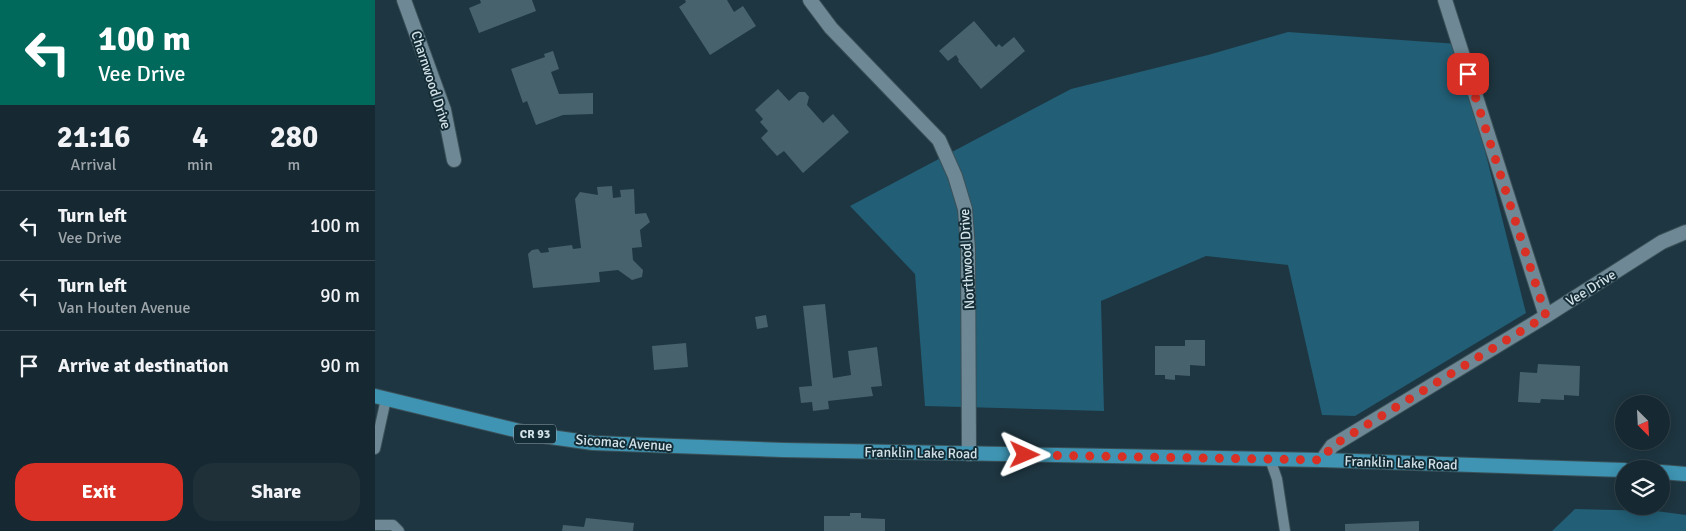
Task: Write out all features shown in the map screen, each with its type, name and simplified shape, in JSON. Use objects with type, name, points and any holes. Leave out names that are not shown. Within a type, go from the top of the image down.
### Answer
[{"type":"main road","name":"Sicomac Avenue","points":[[380,397],[545,436],[593,443],[699,447]]},
{"type":"main road","name":"Franklin Lake Road","points":[[699,447],[1322,460],[1615,470]]},
{"type":"main road","points":[[1670,473],[1686,474]]},
{"type":"street","name":"Charnwood Drive","points":[[404,0],[443,110],[454,160]]},
{"type":"street","name":"Northwood Drive","points":[[810,0],[831,28],[939,140],[955,176],[965,209],[968,250],[969,454]]},
{"type":"street","points":[[1445,0],[1546,316]]},
{"type":"street","name":"Vee Drive","points":[[1322,460],[1332,446],[1546,316],[1663,242],[1686,232]]},
{"type":"lane","points":[[375,449],[380,397]]},
{"type":"lane","points":[[1270,459],[1277,479],[1285,531]]},
{"type":"lane","points":[[375,525],[393,525],[399,531]]},
{"type":"shaded area","points":[[1288,32],[1458,44],[1526,313],[1355,416],[1322,415],[1288,265],[1206,256],[1101,301],[1104,411],[925,406],[915,274],[850,206],[1071,89],[1208,55]]},
{"type":"shaded area","points":[[1575,509],[1615,510],[1615,515],[1670,515],[1670,513],[1686,515],[1686,531],[1552,531]]},
{"type":"building","points":[[480,0],[532,0],[536,11],[479,33],[469,8],[481,3]]},
{"type":"building","points":[[685,0],[727,0],[734,12],[743,6],[756,26],[710,55],[679,7],[686,2]]},
{"type":"building","points":[[974,21],[996,47],[999,44],[1002,47],[1014,37],[1025,51],[981,89],[958,61],[956,55],[948,61],[939,51]]},
{"type":"building","points":[[553,51],[559,69],[551,72],[559,94],[593,93],[593,114],[563,115],[536,125],[527,101],[523,103],[511,69],[545,57],[544,54]]},
{"type":"building","points":[[778,89],[789,101],[799,92],[805,92],[809,97],[807,105],[823,123],[833,114],[849,132],[803,173],[784,151],[777,156],[761,138],[768,131],[760,122],[763,119],[755,110]]},
{"type":"building","points":[[612,186],[613,198],[621,197],[620,190],[634,189],[635,214],[646,213],[650,222],[640,230],[642,247],[632,248],[633,260],[643,270],[642,277],[632,280],[618,270],[599,272],[600,282],[533,288],[528,254],[532,250],[538,249],[541,253],[549,252],[548,248],[572,245],[573,249],[581,248],[575,199],[580,192],[598,195],[597,187]]},
{"type":"building","points":[[825,304],[833,378],[851,375],[848,351],[877,347],[882,386],[871,387],[873,396],[828,401],[829,409],[813,411],[812,402],[801,403],[799,387],[812,386],[803,306]]},
{"type":"building","points":[[766,315],[768,327],[757,329],[755,317]]},
{"type":"building","points":[[1185,340],[1205,340],[1205,366],[1190,365],[1190,376],[1175,375],[1175,380],[1165,379],[1165,375],[1155,375],[1155,346],[1185,346]]},
{"type":"building","points":[[686,343],[688,367],[654,370],[652,346]]},
{"type":"building","points":[[1538,364],[1580,366],[1579,396],[1564,395],[1564,400],[1541,399],[1540,403],[1518,402],[1520,372],[1537,373]]},
{"type":"building","points":[[850,513],[861,513],[861,518],[885,519],[885,531],[824,531],[824,516],[850,516]]},
{"type":"building","points":[[586,518],[634,523],[633,531],[562,531],[563,525],[584,527]]},
{"type":"building","points":[[1419,521],[1419,531],[1345,531],[1345,524]]},
{"type":"route","points":[[1025,455],[1322,460],[1332,446],[1546,316],[1468,74]]}]
